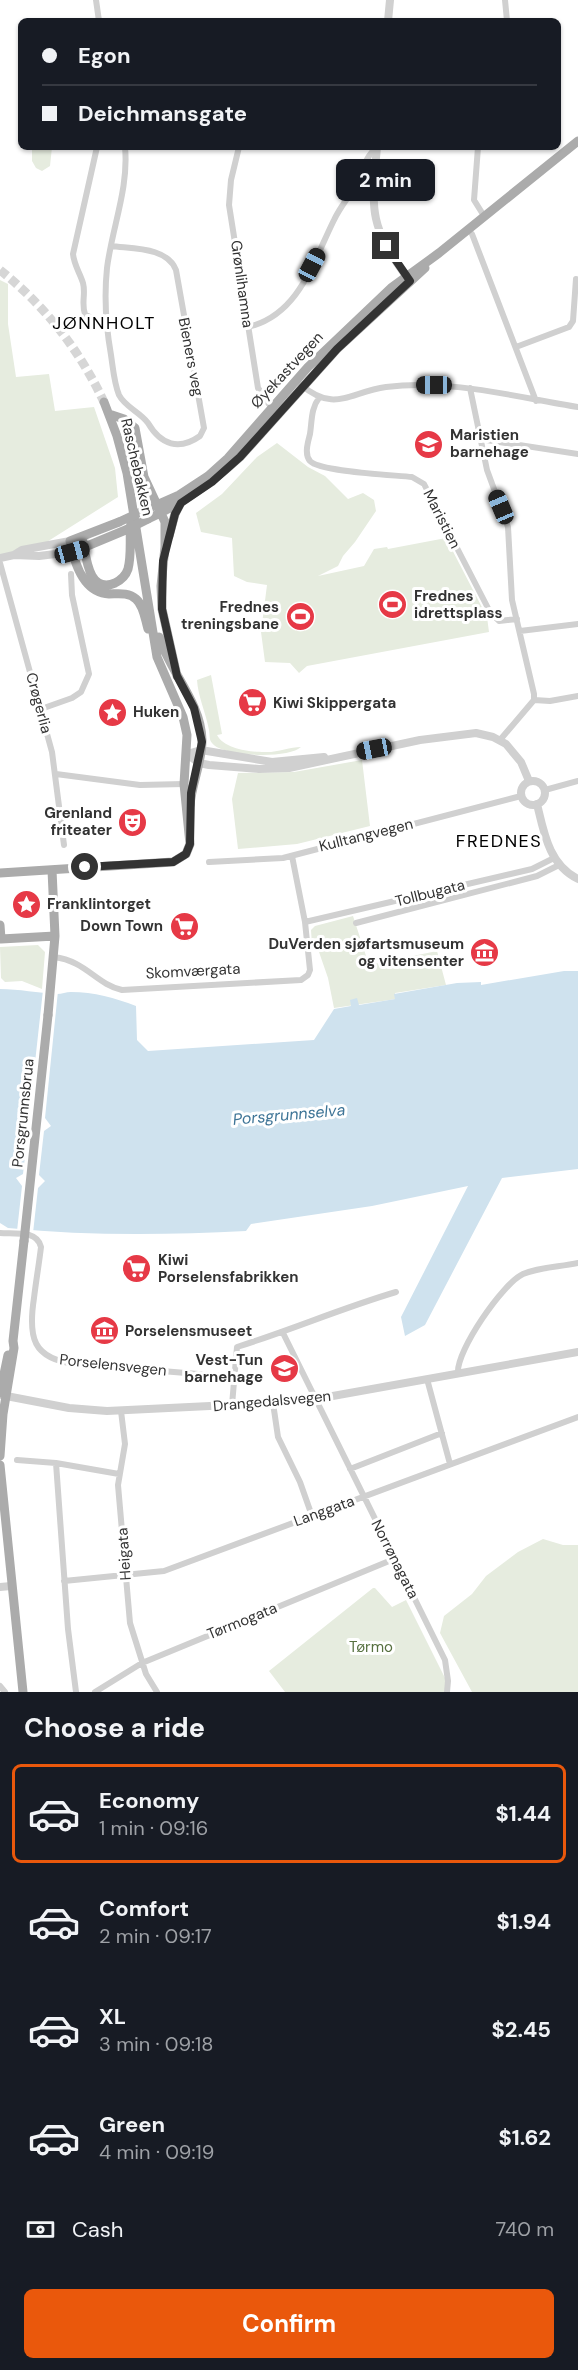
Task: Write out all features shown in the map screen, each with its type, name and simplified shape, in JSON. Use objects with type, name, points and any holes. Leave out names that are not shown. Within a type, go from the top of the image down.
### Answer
[{"type":"main road","name":"Øyekastvegen","points":[[159,509],[181,503],[224,472],[299,383],[337,349],[408,278],[578,141]]},
{"type":"main road","name":"Raschebakken","points":[[0,873],[178,860],[186,854],[190,844],[184,784],[187,754],[185,723],[157,657],[124,460],[104,402]]},
{"type":"main road","name":"Øyekastvegen","points":[[159,509],[208,476],[275,411]]},
{"type":"main road","points":[[109,414],[124,418],[135,428],[144,477],[166,527],[162,609],[177,676]]},
{"type":"main road","points":[[165,547],[175,514],[181,503]]},
{"type":"main road","points":[[72,552],[118,534],[159,509]]},
{"type":"main road","points":[[82,537],[87,567],[94,579],[101,584],[109,585],[120,580],[126,573],[130,559],[129,538],[133,510]]},
{"type":"main road","points":[[147,515],[119,522],[70,541],[82,577],[90,587],[100,593],[127,594],[139,602],[157,657]]},
{"type":"main road","name":"Raschebakken","points":[[151,612],[164,652],[197,716],[201,734],[201,750],[191,793],[189,819]]},
{"type":"main road","points":[[0,925],[0,939],[55,936],[52,870]]},
{"type":"main road","name":"Porsgrunnsbrua","points":[[0,1456],[2,1395],[14,1348],[55,936]]},
{"type":"main road","points":[[0,1465],[23,1692]]},
{"type":"street","points":[[96,0],[99,18]]},
{"type":"street","points":[[388,18],[390,0]]},
{"type":"street","points":[[505,0],[507,18]]},
{"type":"street","points":[[96,150],[73,254],[83,283],[82,303],[85,314],[96,321],[106,321],[107,267],[124,179],[125,150]]},
{"type":"street","name":"Grønlihamna","points":[[238,150],[231,180],[229,205],[258,388],[275,411]]},
{"type":"street","points":[[248,327],[274,317],[294,298],[334,219],[360,178],[368,157],[377,150],[374,215],[379,233],[386,246],[408,278]]},
{"type":"street","points":[[478,150],[474,200],[484,216]]},
{"type":"street","points":[[472,234],[536,400]]},
{"type":"street","name":"Bieners veg","points":[[106,321],[118,393],[128,405],[144,417],[155,435],[168,444],[183,444],[197,439],[203,432],[202,411],[173,261],[160,253],[111,246]]},
{"type":"street","points":[[516,347],[569,327],[573,321],[576,279]]},
{"type":"street","points":[[299,383],[319,398],[336,400],[376,389],[434,385],[470,388],[578,407]]},
{"type":"street","points":[[470,388],[493,488],[508,527],[512,600],[533,682],[534,700],[500,740]]},
{"type":"street","name":"Maristien","points":[[319,398],[314,406],[307,454],[315,464],[331,469],[412,477],[421,482],[441,514],[490,612],[499,621],[517,620]]},
{"type":"street","points":[[480,439],[578,454]]},
{"type":"street","points":[[0,558],[14,555],[22,550],[70,541]]},
{"type":"street","points":[[14,555],[25,557],[72,552]]},
{"type":"street","name":"Crøgerlia","points":[[0,563],[41,709],[56,774],[63,845]]},
{"type":"street","points":[[41,709],[72,698],[81,692],[89,674],[70,574]]},
{"type":"street","points":[[520,631],[578,624]]},
{"type":"street","points":[[534,700],[550,701],[578,696]]},
{"type":"street","points":[[187,754],[199,763],[278,769],[460,734],[481,733],[500,740],[517,755],[530,781]]},
{"type":"street","points":[[187,754],[201,750],[272,762],[334,757]]},
{"type":"street","points":[[56,774],[140,785],[184,784]]},
{"type":"street","points":[[530,781],[541,783],[545,790],[544,799],[537,804],[529,804],[521,796],[522,788],[530,781]]},
{"type":"street","points":[[545,790],[578,781]]},
{"type":"street","name":"Kulltangvegen","points":[[209,862],[292,856],[521,796]]},
{"type":"street","points":[[537,804],[556,862],[578,879]]},
{"type":"street","name":"Skomværgata","points":[[54,957],[75,962],[114,988],[122,990],[301,980],[308,975],[310,970],[305,922],[292,856]]},
{"type":"street","points":[[356,923],[537,876],[556,862]]},
{"type":"street","name":"Tollbugata","points":[[305,922],[556,862]]},
{"type":"street","name":"Porselensvegen","points":[[0,1233],[33,1236],[40,1242],[31,1323],[36,1344],[54,1360],[76,1364],[235,1377]]},
{"type":"street","points":[[458,1373],[458,1367],[467,1346],[498,1295],[509,1284],[522,1275],[538,1270],[577,1264],[578,1272]]},
{"type":"street","points":[[232,1405],[237,1347],[283,1333],[360,1302],[396,1292]]},
{"type":"street","name":"Norrønagata","points":[[283,1333],[445,1660],[447,1692]]},
{"type":"street","name":"Drangedalsvegen","points":[[2,1395],[69,1408],[121,1411],[273,1403],[316,1399],[578,1352]]},
{"type":"street","points":[[427,1379],[450,1464]]},
{"type":"street","points":[[273,1403],[278,1437],[300,1482],[312,1516]]},
{"type":"street","name":"Heigata","points":[[121,1411],[125,1444],[118,1485],[130,1623],[142,1663],[157,1692]]},
{"type":"street","name":"Langgata","points":[[64,1581],[164,1571],[578,1417]]},
{"type":"street","points":[[350,1469],[442,1433]]},
{"type":"street","points":[[17,1460],[56,1463],[119,1474]]},
{"type":"street","points":[[56,1463],[64,1581],[76,1692]]},
{"type":"street","name":"Tørmogata","points":[[95,1692],[142,1663],[394,1559]]},
{"type":"street","points":[[0,1587],[11,1586]]},
{"type":"street","points":[[0,1686],[5,1692]]},
{"type":"green space","points":[[32,150],[52,150],[50,166],[42,171],[36,168],[32,161]]},
{"type":"green space","points":[[0,280],[8,284],[8,324],[16,377],[49,374],[55,411],[94,407],[115,468],[118,497],[34,550],[0,557]]},
{"type":"green space","points":[[277,443],[308,467],[325,476],[348,499],[363,493],[374,500],[376,511],[338,566],[318,576],[364,566],[374,549],[387,547],[388,549],[446,538],[487,617],[489,632],[307,666],[299,673],[290,663],[265,662],[261,632],[267,585],[247,582],[234,576],[232,538],[201,532],[196,513],[222,494],[257,457]]},
{"type":"green space","points":[[211,675],[222,734],[217,735],[225,744],[238,749],[269,752],[301,747],[294,751],[270,755],[241,754],[218,748],[210,739],[197,680]]},
{"type":"green space","points":[[362,760],[370,826],[297,844],[238,849],[232,799],[238,773],[294,772]]},
{"type":"green space","points":[[353,916],[369,965],[437,951],[446,985],[395,993],[396,999],[334,1008],[328,978],[319,952],[312,945],[311,930],[315,926]]},
{"type":"green space","points":[[38,945],[45,952],[42,989],[22,981],[5,982],[1,978],[0,947]]},
{"type":"green space","points":[[543,1539],[563,1545],[578,1545],[578,1692],[472,1692],[440,1633],[444,1616],[472,1594],[486,1576],[518,1552]]},
{"type":"green space","name":"Tørmo","points":[[373,1588],[392,1607],[406,1600],[445,1678],[448,1692],[285,1692],[269,1671]]},
{"type":"water","name":"Porsgrunnselva","points":[[564,971],[578,971],[578,1169],[502,1178],[425,1325],[405,1336],[401,1317],[468,1186],[372,1206],[251,1224],[246,1231],[98,1234],[8,1228],[0,1223],[0,989],[57,994],[88,993],[136,1006],[137,1040],[148,1051],[314,1040],[334,1009],[351,1006],[350,1000],[357,998],[359,1005],[395,999],[394,994],[457,983],[481,982],[481,985]]},
{"type":"pier","points":[[43,990],[58,991],[45,1118],[51,1126],[44,1131],[39,1175],[45,1181],[38,1188],[33,1233],[17,1231],[22,1186],[16,1178],[23,1174],[28,1129],[22,1123],[29,1117]]},
{"type":"tunnel","points":[[0,270],[32,298],[60,330],[84,364],[104,402]]},
{"type":"place","name":"Maristien barnehage","points":[[429,444]]},
{"type":"place","name":"Frednes idrettsplass","points":[[393,605]]},
{"type":"place","name":"Frednes treningsbane","points":[[300,616]]},
{"type":"place","name":"Kiwi Skippergata","points":[[252,703]]},
{"type":"place","name":"Huken","points":[[112,712]]},
{"type":"place","name":"Grenland friteater","points":[[133,822]]},
{"type":"place","name":"Franklintorget","points":[[26,904]]},
{"type":"place","name":"Down Town","points":[[184,926]]},
{"type":"place","name":"DuVerden sjøfartsmuseum og vitensenter","points":[[485,953]]},
{"type":"place","name":"Kiwi Porselensfabrikken","points":[[137,1269]]},
{"type":"place","name":"Porselensmuseet","points":[[104,1331]]},
{"type":"place","name":"Vest-Tun barnehage","points":[[284,1369]]},
{"type":"district","name":"JØNNHOLT","points":[[104,323]]},
{"type":"district","name":"FREDNES","points":[[499,841]]},
{"type":"route","points":[[85,867],[173,862],[182,858],[189,849],[191,793],[202,742],[194,708],[177,676],[162,609],[163,561],[175,514],[181,503],[212,482],[240,457],[337,349],[410,281],[386,246]]}]
